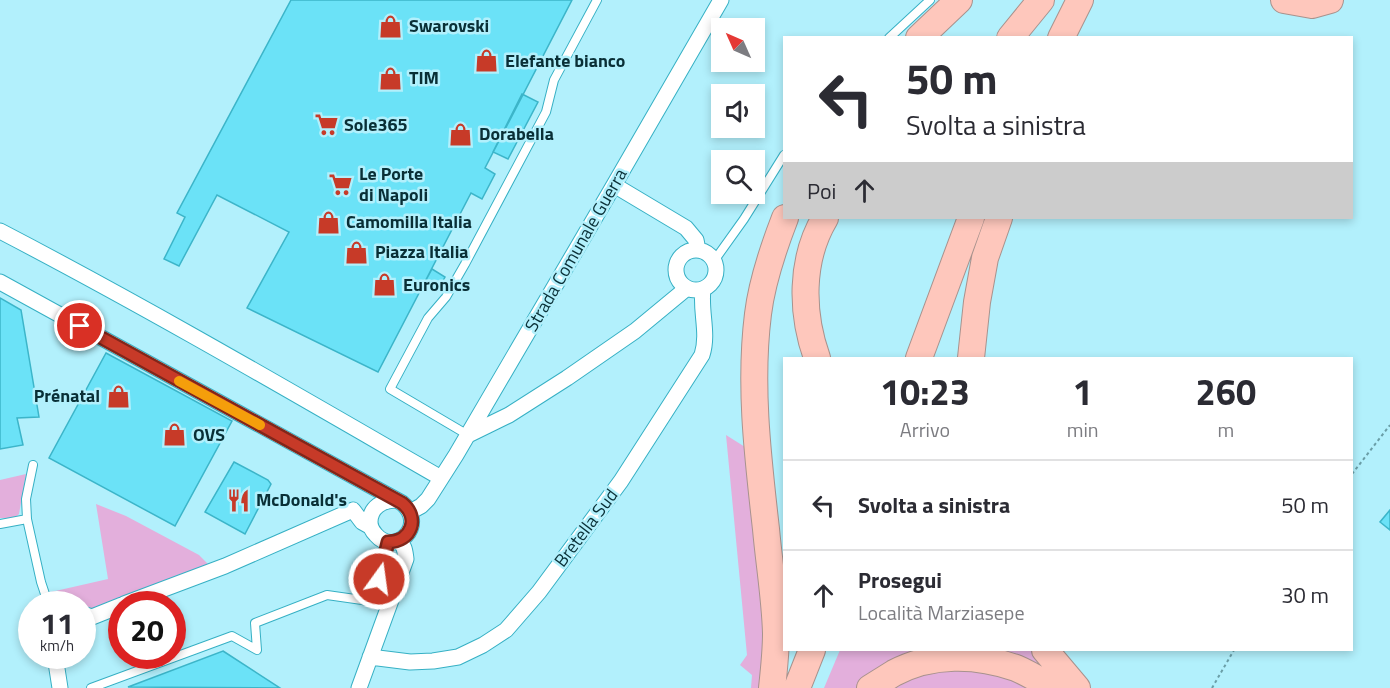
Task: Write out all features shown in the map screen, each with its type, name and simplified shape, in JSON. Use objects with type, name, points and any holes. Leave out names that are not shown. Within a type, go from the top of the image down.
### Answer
[{"type":"highway","points":[[921,36],[959,0]]},
{"type":"highway","points":[[1012,36],[1041,0]]},
{"type":"highway","points":[[1045,36],[1062,0]]},
{"type":"highway","points":[[1063,36],[1080,0]]},
{"type":"highway","points":[[1284,0],[1312,5],[1330,0]]},
{"type":"highway","points":[[771,688],[776,633],[759,463],[754,354],[758,312],[766,273],[785,219]]},
{"type":"highway","points":[[817,357],[810,339],[805,291],[814,241],[825,219]]},
{"type":"highway","points":[[919,357],[971,219]]},
{"type":"highway","points":[[936,357],[987,219]]},
{"type":"highway","points":[[971,357],[977,302],[985,258],[999,219]]},
{"type":"highway","points":[[797,688],[813,651]]},
{"type":"highway","points":[[814,688],[829,651]]},
{"type":"highway","points":[[1047,651],[1077,688]]},
{"type":"highway","points":[[1068,651],[1096,688]]},
{"type":"highway","points":[[870,688],[896,672],[927,660],[958,657],[989,661],[1018,669],[1053,688]]},
{"type":"street","name":"Strada Comunale Guerra","points":[[410,512],[422,506],[428,499],[468,435],[721,0]]},
{"type":"street","points":[[614,186],[686,228],[696,240],[698,250]]},
{"type":"street","points":[[0,231],[61,263],[441,478]]},
{"type":"street","points":[[698,250],[710,255],[714,261],[717,267],[716,274],[709,286],[697,291],[687,288],[680,282],[677,276],[677,264],[685,254],[698,250]]},
{"type":"street","points":[[0,282],[407,507],[412,524],[410,530],[407,535],[393,541]]},
{"type":"street","points":[[468,435],[509,415],[567,378],[635,331],[687,288]]},
{"type":"street","name":"Bretella Sud","points":[[370,657],[410,662],[458,657],[506,630],[539,592],[621,481],[702,355],[706,339],[703,310],[704,289]]},
{"type":"street","points":[[367,484],[376,507]]},
{"type":"street","points":[[371,527],[371,516],[376,507],[385,501],[396,500]]},
{"type":"street","points":[[160,591],[225,566],[353,510],[362,522],[371,527],[381,539],[400,542],[404,547],[406,559],[358,688]]},
{"type":"street","points":[[57,669],[60,688]]},
{"type":"lane","points":[[468,435],[390,389],[428,318],[446,297],[465,264],[546,112],[554,80],[597,0]]},
{"type":"lane","points":[[891,36],[930,0]]},
{"type":"lane","points":[[714,261],[744,219],[783,157]]},
{"type":"lane","points":[[33,465],[26,499],[27,519],[44,591]]},
{"type":"lane","points":[[0,524],[27,519]]},
{"type":"lane","points":[[91,688],[232,636],[257,650],[255,623],[327,595],[369,601],[374,598],[393,541]]},
{"type":"path","points":[[1353,473],[1390,425]]},
{"type":"path","points":[[1212,688],[1233,651]]},
{"type":"shaded area","points":[[726,435],[753,452],[768,688],[751,688],[752,675],[740,665],[747,655]]},
{"type":"shaded area","points":[[26,474],[19,514],[15,518],[0,518],[0,480]]},
{"type":"shaded area","points":[[96,504],[126,516],[199,555],[210,566],[145,591],[108,591],[108,605],[96,610],[96,591],[55,591],[108,579]]},
{"type":"shaded area","points":[[840,651],[1038,651],[1071,688],[983,656],[860,688],[824,688]]},
{"type":"shaded area","points":[[952,663],[1042,688],[881,688]]},
{"type":"building","name":"Le Porte di Napoli","points":[[291,0],[572,0],[485,168],[495,174],[482,199],[471,193],[378,372],[247,308],[289,232],[217,195],[179,266],[164,259],[185,217],[177,213]]},
{"type":"building","points":[[522,94],[538,102],[508,159],[493,152]]},
{"type":"building","points":[[432,269],[445,277],[438,290],[425,282]]},
{"type":"building","points":[[0,298],[21,310],[39,417],[17,418],[23,445],[0,449]]},
{"type":"building","points":[[106,353],[232,421],[175,526],[49,458]]},
{"type":"building","name":"McDonald's","points":[[234,462],[268,480],[271,484],[245,534],[205,512]]},
{"type":"building","points":[[1390,510],[1390,530],[1380,522]]},
{"type":"building","points":[[223,651],[280,688],[128,687],[176,669],[186,669],[186,665]]},
{"type":"slow traffic","points":[[179,381],[260,425]]},
{"type":"place","name":"Swarovski","points":[[391,26]]},
{"type":"place","name":"Elefante bianco","points":[[487,61]]},
{"type":"place","name":"TIM","points":[[391,78]]},
{"type":"place","name":"Sole365","points":[[326,125]]},
{"type":"place","name":"Dorabella","points":[[461,134]]},
{"type":"place","name":"Le Porte di Napoli","points":[[341,184]]},
{"type":"place","name":"Camomilla Italia","points":[[328,222]]},
{"type":"place","name":"Piazza Italia","points":[[357,252]]},
{"type":"place","name":"Euronics","points":[[385,285]]},
{"type":"place","name":"Prénatal","points":[[118,396]]},
{"type":"place","name":"OVS","points":[[175,435]]},
{"type":"place","name":"McDonald's","points":[[238,500]]},
{"type":"route","points":[[80,326],[407,507],[412,518],[410,530],[402,539],[388,542],[379,579]]}]
